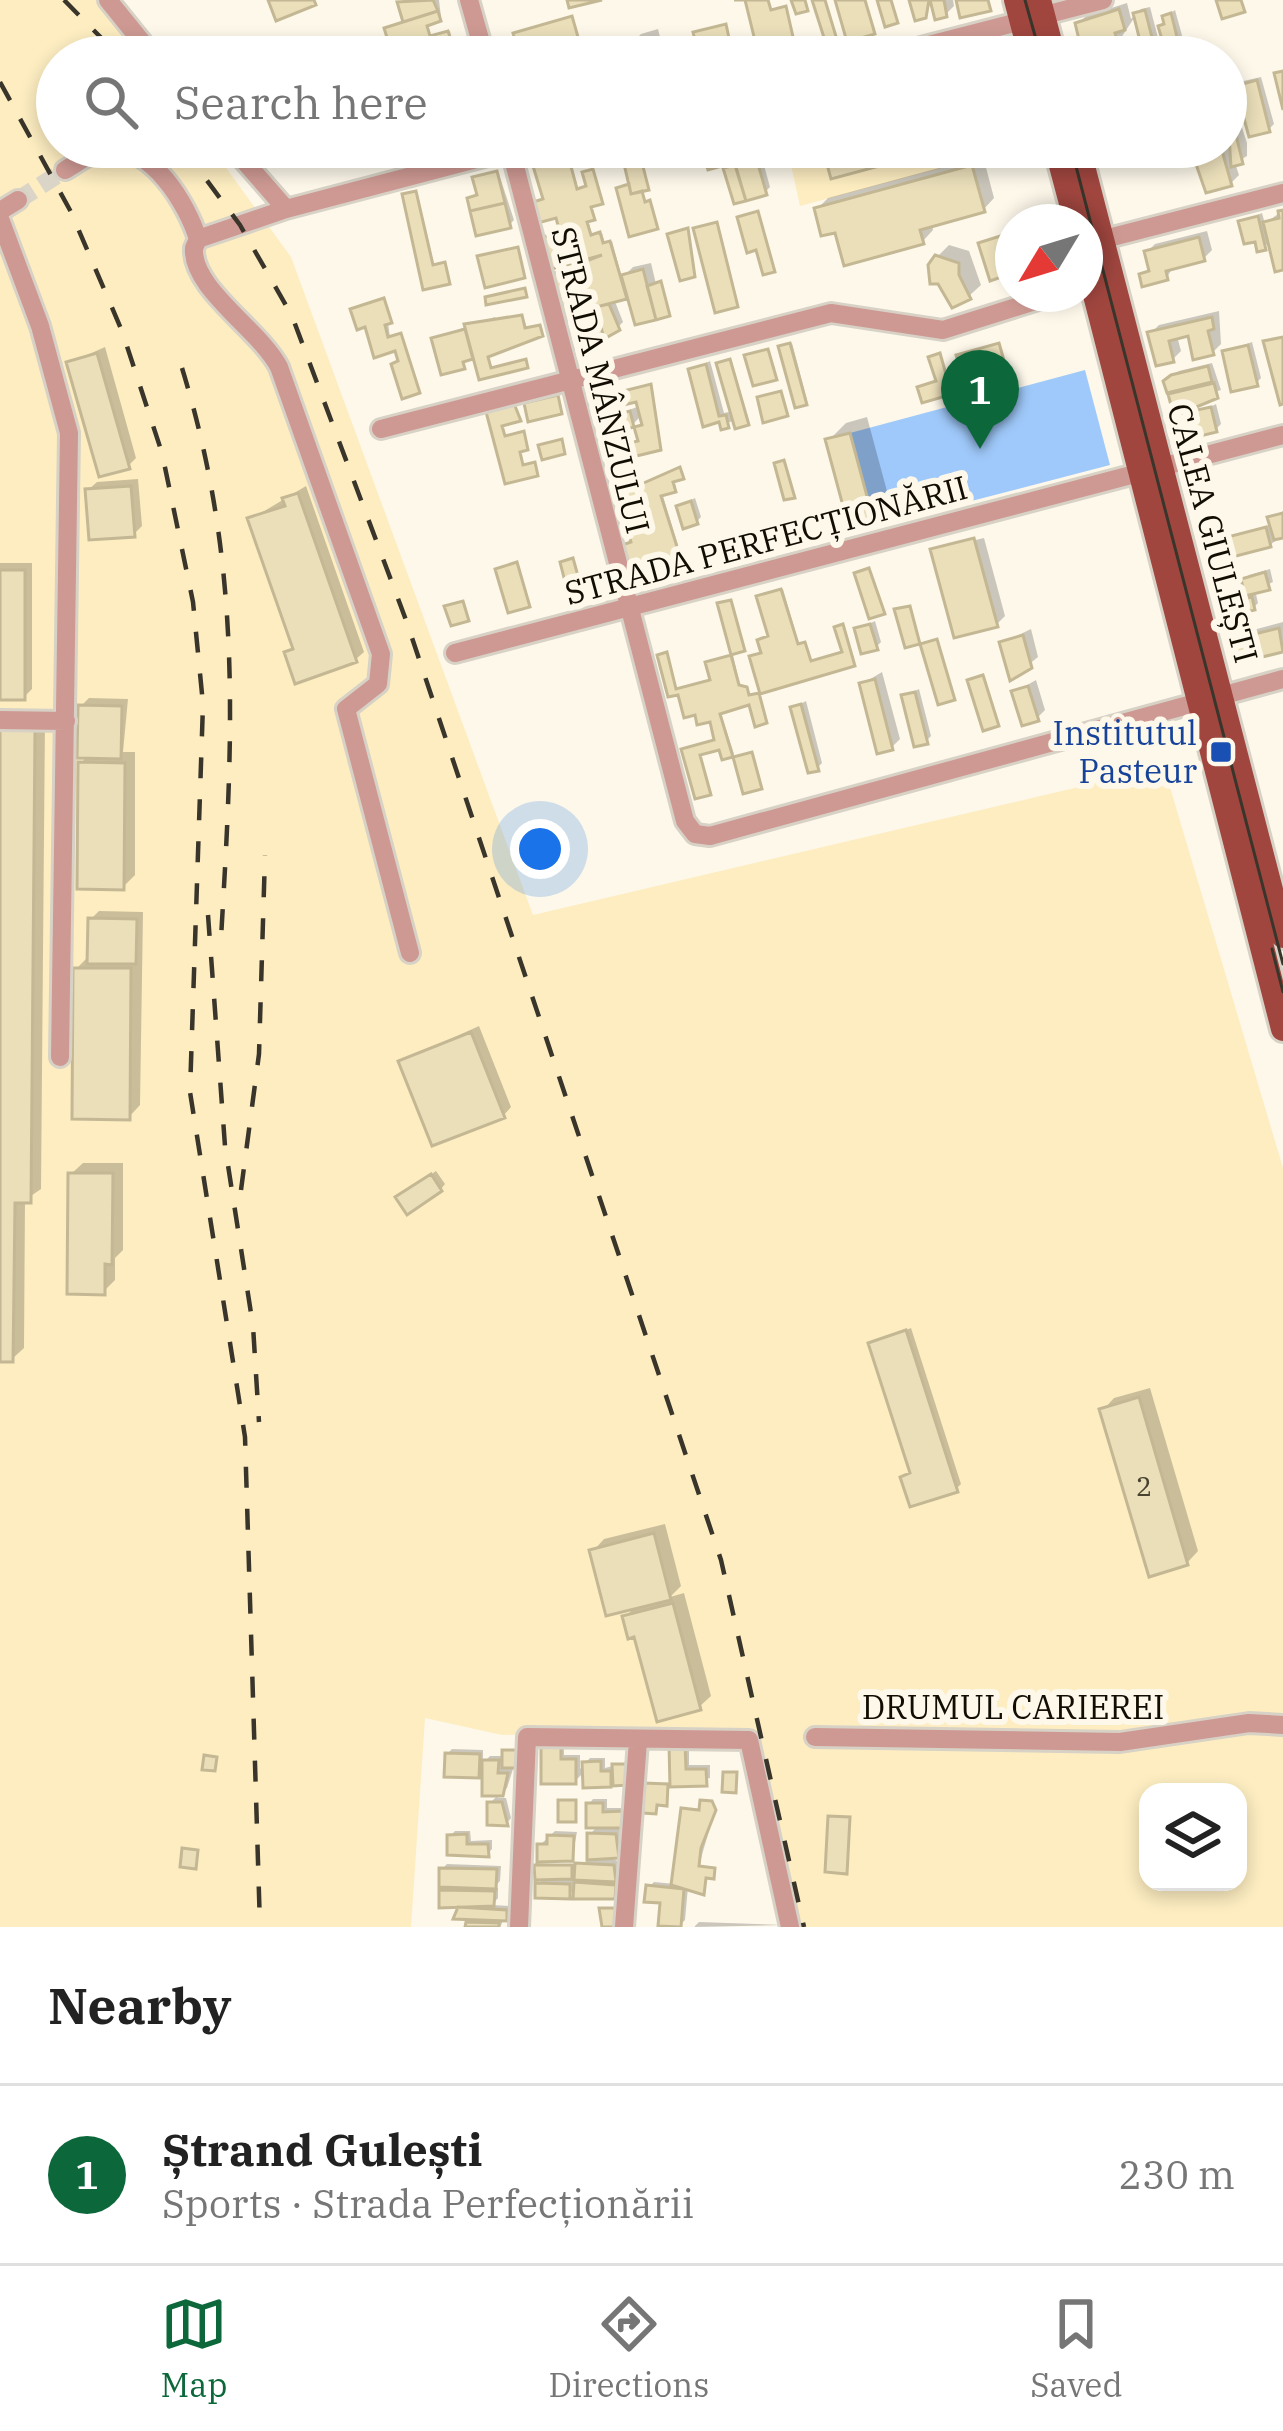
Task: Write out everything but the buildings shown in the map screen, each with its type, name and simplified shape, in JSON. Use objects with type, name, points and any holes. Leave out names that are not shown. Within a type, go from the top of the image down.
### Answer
[{"type":"main road","points":[[1030,9],[1044,36]]},
{"type":"main road","points":[[1062,168],[1071,204]]},
{"type":"main road","name":"CALEA GIULEȘTI","points":[[1081,168],[1085,204]]},
{"type":"main road","name":"CALEA GIULEȘTI","points":[[1103,306],[1152,470],[1211,698],[1283,1029]]},
{"type":"main road","name":"CALEA GIULEȘTI","points":[[1211,698],[1283,936]]},
{"type":"street","points":[[108,0],[137,36]]},
{"type":"street","points":[[469,0],[479,36]]},
{"type":"street","points":[[947,36],[1030,9],[1103,0]]},
{"type":"street","points":[[65,170],[69,168]]},
{"type":"street","points":[[151,168],[164,180],[198,239],[195,268],[263,341],[287,386],[381,654],[378,684],[346,709],[410,953]]},
{"type":"street","points":[[250,168],[286,209]]},
{"type":"street","points":[[198,239],[286,209],[439,168]]},
{"type":"street","name":"STRADA MÂNZULUI","points":[[519,168],[628,607],[685,821],[695,834],[710,836],[1211,698]]},
{"type":"street","points":[[1103,243],[1283,193]]},
{"type":"street","points":[[18,200],[0,215],[40,326],[69,433],[66,721],[60,774],[60,1057]]},
{"type":"street","points":[[381,429],[831,313],[943,330],[1000,312]]},
{"type":"street","name":"STRADA PERFECȚIONĂRII","points":[[455,653],[1283,435]]},
{"type":"street","points":[[1211,698],[1283,679]]},
{"type":"street","points":[[0,720],[66,721]]},
{"type":"street","name":"DRUMUL CARIEREI","points":[[815,1737],[1120,1742],[1250,1723],[1283,1725]]},
{"type":"street","points":[[519,1927],[527,1737],[748,1740],[790,1927]]},
{"type":"street","points":[[624,1927],[638,1741]]},
{"type":"shaded area","points":[[0,0],[96,0],[127,36],[36,36],[36,168],[226,168],[291,257],[533,915],[1164,767],[1283,1168],[1283,1927],[793,1927],[749,1730],[502,1735],[425,1718],[411,1927],[0,1927]]},
{"type":"shaded area","points":[[792,168],[942,168],[800,206]]},
{"type":"water","points":[[1085,370],[1110,465],[875,526],[850,433]]},
{"type":"tunnel","points":[[18,200],[65,170]]},
{"type":"tram line","points":[[1025,0],[1035,36]]},
{"type":"tram line","points":[[1076,168],[1283,964]]},
{"type":"tram line","points":[[1272,949],[1283,992]]},
{"type":"railway","points":[[64,0],[99,36]]},
{"type":"railway","points":[[0,82],[36,148]]},
{"type":"railway","points":[[47,168],[122,331],[162,453],[193,602],[203,704],[190,1092],[245,1437],[260,1927]]},
{"type":"railway","points":[[198,168],[240,225],[292,316],[406,620],[721,1560],[804,1927]]},
{"type":"railway","points":[[182,368],[216,512],[229,652],[229,791],[221,938]]},
{"type":"railway","points":[[241,1190],[259,1054],[265,855]]},
{"type":"railway","points":[[208,915],[225,1146],[253,1326],[259,1422]]},
{"type":"place","name":"Ștrand Gulești","points":[[980,449]]},
{"type":"place","name":"Institutul Pasteur","points":[[1221,752]]}]
